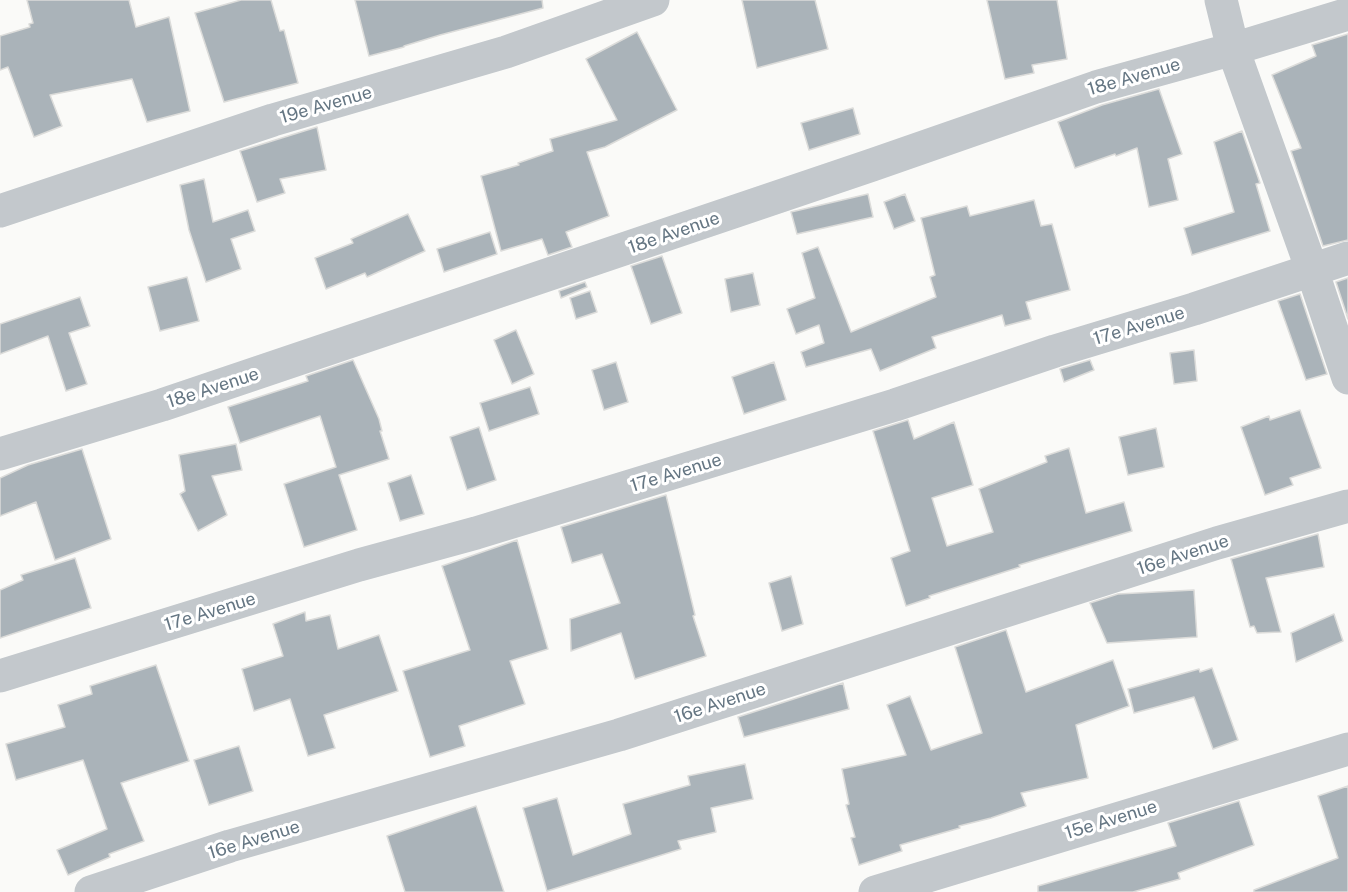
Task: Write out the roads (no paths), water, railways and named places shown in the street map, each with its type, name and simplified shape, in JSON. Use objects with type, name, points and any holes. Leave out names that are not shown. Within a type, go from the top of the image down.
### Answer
[{"type":"street","name":"19e Avenue","points":[[0,211],[273,120],[506,52],[652,0]]},
{"type":"street","points":[[1221,0],[1233,49],[1348,378]]},
{"type":"street","name":"18e Avenue","points":[[0,454],[162,405],[1096,87],[1348,14]]},
{"type":"street","name":"17e Avenue","points":[[0,676],[359,565],[487,530],[895,405],[1054,351],[1194,309],[1348,258]]},
{"type":"street","name":"16e Avenue","points":[[91,892],[230,846],[619,735],[1217,543],[1348,506]]},
{"type":"street","name":"15e Avenue","points":[[874,892],[1348,748]]}]
